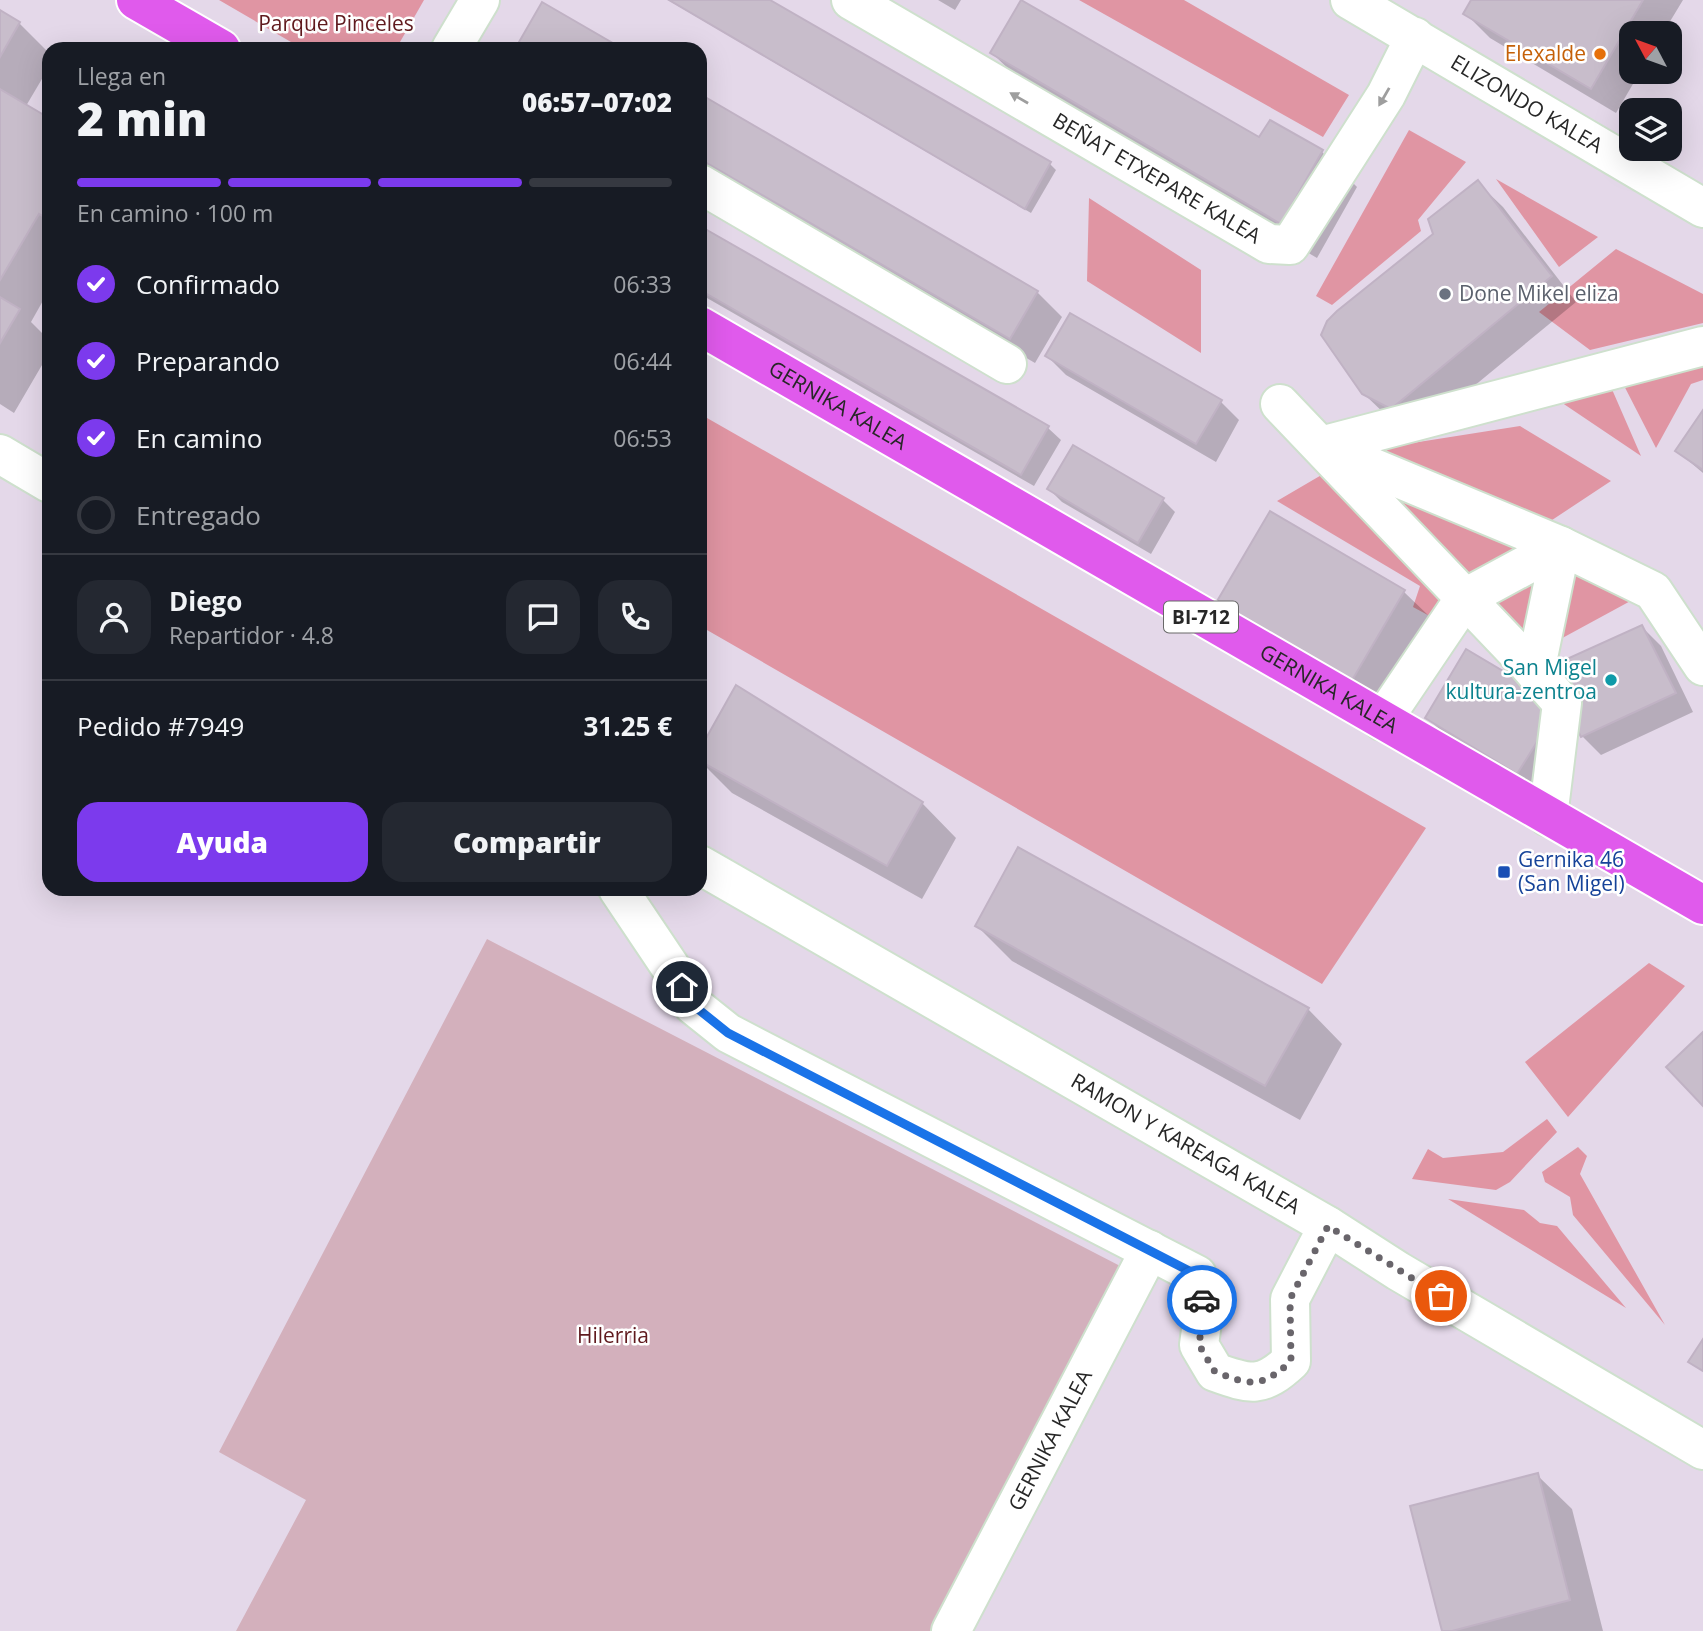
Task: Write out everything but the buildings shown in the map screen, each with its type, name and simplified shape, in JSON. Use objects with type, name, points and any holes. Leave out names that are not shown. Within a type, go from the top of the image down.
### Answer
[{"type":"main road","points":[[136,0],[209,42]]},
{"type":"main road","name":"GERNIKA KALEA","points":[[707,330],[1703,905]]},
{"type":"street","points":[[460,42],[480,0]]},
{"type":"street","name":"BEÑAT ETXEPARE KALEA","points":[[851,0],[1269,244],[1290,245],[1386,95],[1415,37]]},
{"type":"street","name":"ELIZONDO KALEA","points":[[1350,0],[1703,208]]},
{"type":"street","points":[[707,188],[1007,364]]},
{"type":"street","points":[[1321,446],[1703,346]]},
{"type":"street","points":[[1280,404],[1562,703],[1548,817]]},
{"type":"street","points":[[1321,446],[1561,546],[1653,591],[1703,666]]},
{"type":"street","points":[[0,454],[42,479]]},
{"type":"street","points":[[1382,721],[1465,598],[1561,546]]},
{"type":"street","points":[[1535,672],[1561,546]]},
{"type":"street","name":"RAMON Y KAREAGA KALEA","points":[[707,869],[1328,1226],[1398,1271],[1703,1450]]},
{"type":"street","points":[[623,896],[693,1005],[728,1033],[1197,1275],[1204,1307],[1199,1345],[1215,1372],[1244,1383],[1273,1378],[1291,1361],[1290,1299],[1328,1226]]},
{"type":"street","name":"GERNIKA KALEA","points":[[951,1631],[1150,1250]]},
{"type":"green space","name":"Parque Pinceles","points":[[219,0],[424,0],[400,42],[291,42]]},
{"type":"green space","points":[[1079,0],[1184,0],[1349,95],[1323,137]]},
{"type":"green space","points":[[1409,130],[1466,162],[1418,220],[1421,231],[1332,305],[1316,296]]},
{"type":"green space","points":[[1496,179],[1598,237],[1559,267]]},
{"type":"green space","points":[[1089,198],[1201,270],[1201,353],[1087,281]]},
{"type":"green space","points":[[1616,249],[1703,294],[1703,323],[1590,350],[1539,312]]},
{"type":"green space","points":[[1703,348],[1703,380],[1691,384],[1656,448],[1616,370]]},
{"type":"green space","points":[[1604,371],[1641,456],[1543,390]]},
{"type":"green space","points":[[707,418],[1426,828],[1322,984],[707,630]]},
{"type":"green space","points":[[1520,426],[1611,481],[1543,526],[1368,450]]},
{"type":"green space","points":[[1330,470],[1458,595],[1437,620],[1413,607],[1420,586],[1277,501]]},
{"type":"green space","points":[[1364,475],[1524,548],[1469,581]]},
{"type":"green space","points":[[1570,565],[1636,598],[1555,642]]},
{"type":"green space","points":[[1541,575],[1528,646],[1484,598]]},
{"type":"green space","name":"Hilerria","points":[[487,939],[1124,1268],[932,1631],[236,1631],[306,1500],[219,1452]]},
{"type":"green space","points":[[1649,963],[1685,986],[1568,1117],[1525,1062]]},
{"type":"green space","points":[[1547,1119],[1557,1132],[1510,1182],[1496,1190],[1412,1179],[1428,1149],[1443,1158],[1503,1152]]},
{"type":"green space","points":[[1578,1147],[1587,1156],[1580,1174],[1665,1325],[1573,1215],[1570,1197],[1545,1182],[1542,1172]]},
{"type":"green space","points":[[1448,1199],[1524,1210],[1540,1223],[1557,1226],[1626,1308]]},
{"type":"way so far","points":[[1202,1300],[1204,1307],[1199,1345],[1215,1372],[1244,1383],[1273,1378],[1291,1361],[1290,1299],[1328,1226],[1441,1296]]},
{"type":"place","name":"Elexalde","points":[[1600,54]]},
{"type":"place","name":"Done Mikel eliza","points":[[1445,294]]},
{"type":"place","name":"San Migel kultura-zentroa","points":[[1611,680]]},
{"type":"place","name":"Gernika 46 (San Migel)","points":[[1504,872]]},
{"type":"route","points":[[682,987],[693,1005],[728,1033],[1197,1275],[1202,1300]]}]
